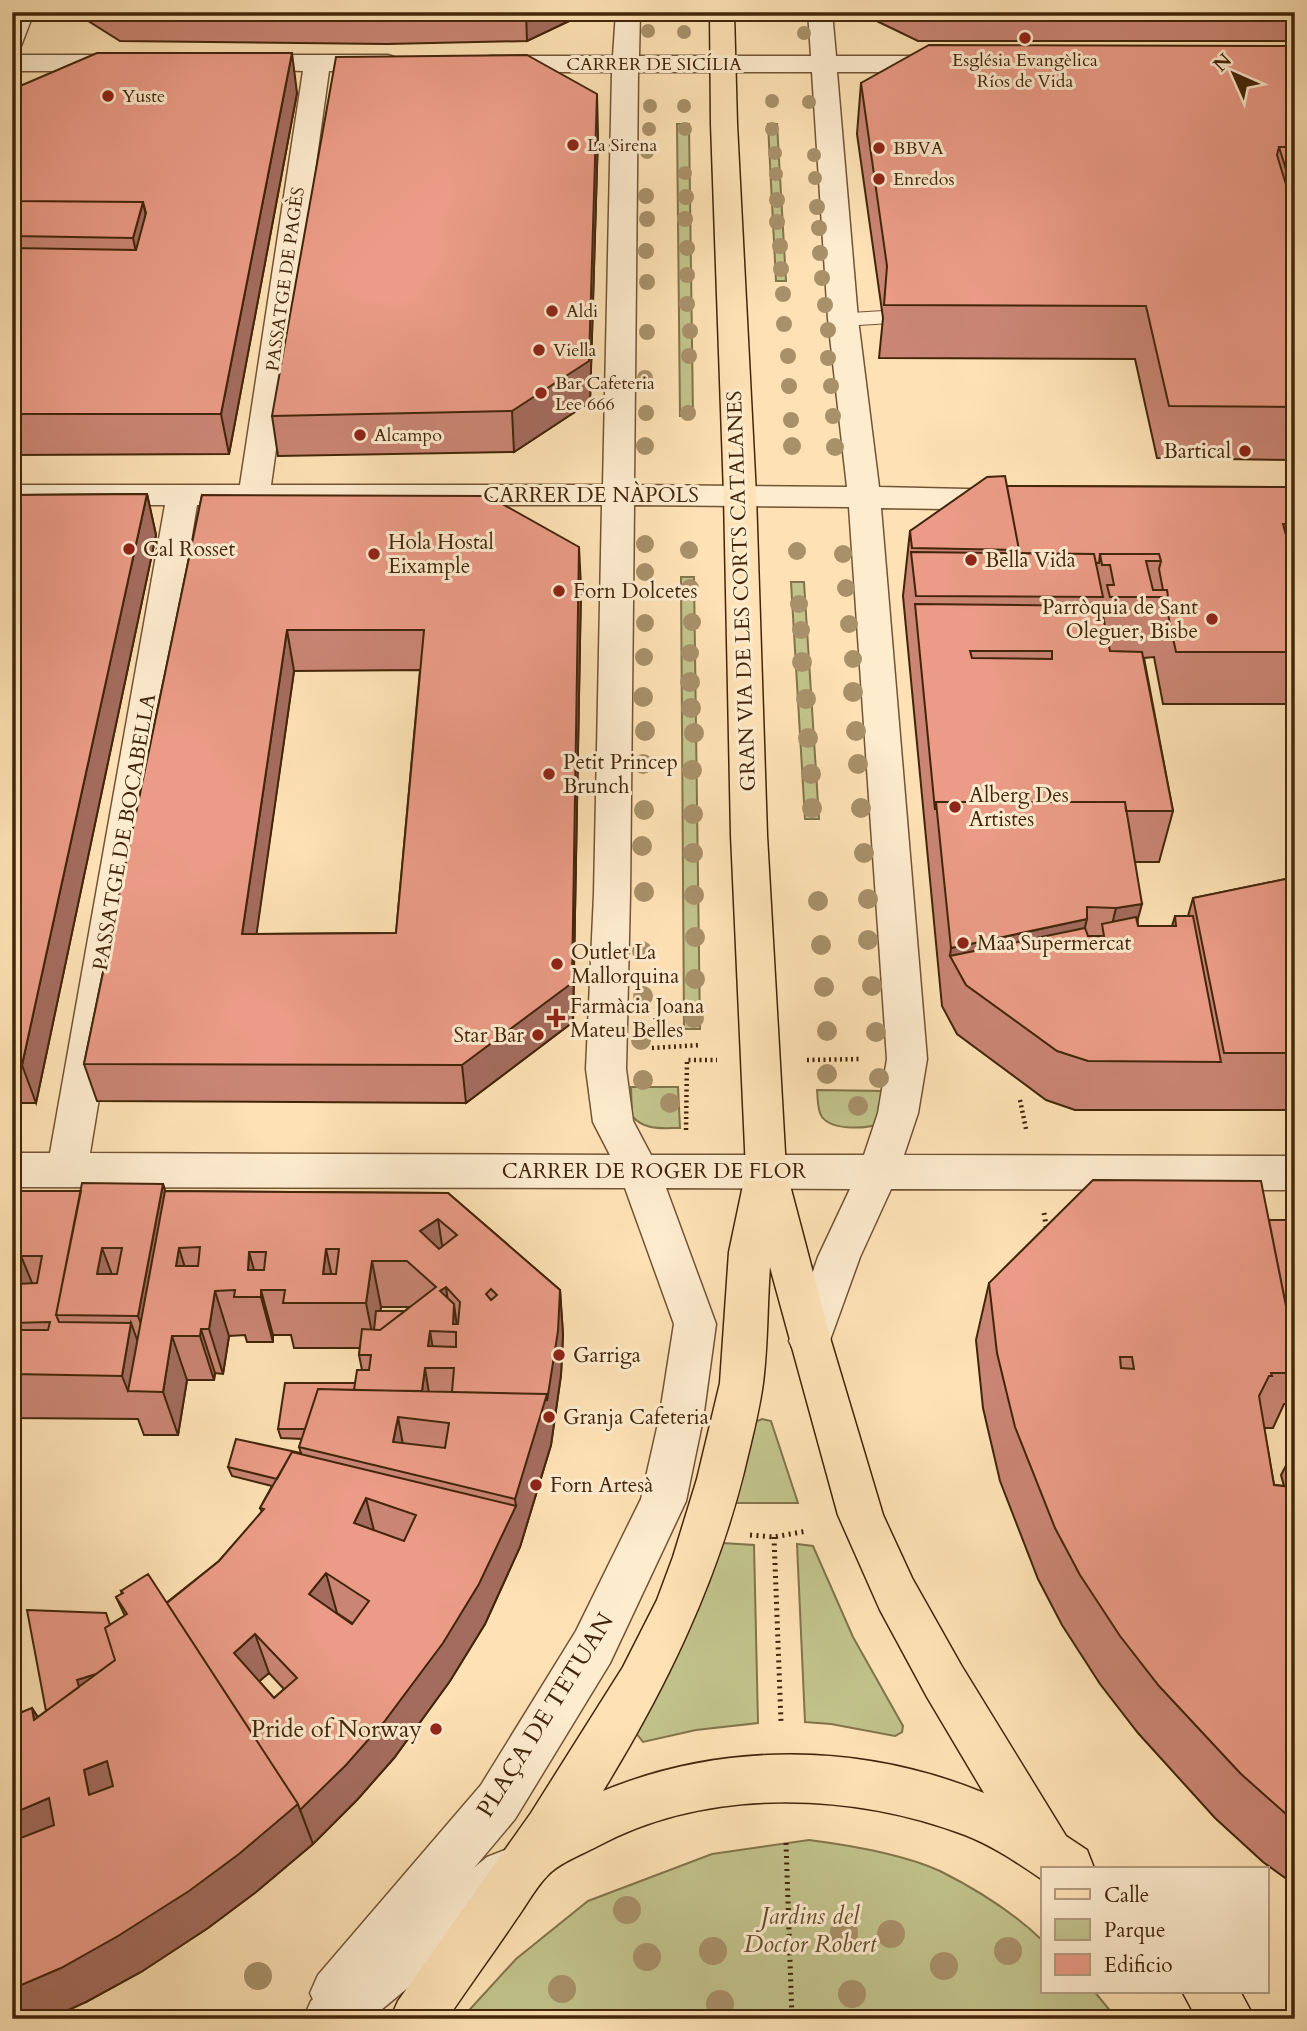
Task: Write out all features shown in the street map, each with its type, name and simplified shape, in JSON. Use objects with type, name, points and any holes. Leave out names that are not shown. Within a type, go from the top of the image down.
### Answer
[{"type":"main road","name":"GRAN VIA DE LES CORTS CATALANES","points":[[722,12],[740,495],[749,835],[766,1170],[810,1341],[855,1497],[896,1594],[944,1681],[1058,1860]]},
{"type":"main road","name":"GRAN VIA DE LES CORTS CATALANES","points":[[532,1855],[617,1726],[667,1631],[702,1542],[734,1422],[742,1363],[751,1248],[766,1170]]},
{"type":"main road","points":[[416,2019],[532,1855],[648,1798],[722,1783],[828,1778],[898,1791],[975,1814],[1058,1860]]},
{"type":"street","points":[[12,41],[22,12]]},
{"type":"street","points":[[628,12],[617,496],[612,894],[606,1069],[613,1122],[639,1171]]},
{"type":"street","points":[[810,1341],[839,1257],[878,1172],[898,1113],[907,1059],[864,497],[843,319],[820,12]]},
{"type":"street","points":[[12,63],[154,63]]},
{"type":"street","points":[[222,63],[412,64]]},
{"type":"street","name":"PASSATGE DE PAGÈS","points":[[254,495],[317,63]]},
{"type":"street","name":"CARRER DE SICÍLIA","points":[[467,64],[974,64]]},
{"type":"street","name":"CARRER DE NÀPOLS","points":[[12,495],[740,495],[1044,500]]},
{"type":"street","name":"PASSATGE DE BOCABELLA","points":[[66,1170],[183,495]]},
{"type":"street","name":"CARRER DE ROGER DE FLOR","points":[[12,1170],[1295,1173]]},
{"type":"street","name":"PLAÇA DE TETUAN","points":[[314,2019],[498,1802],[593,1647],[663,1501],[681,1419],[695,1324],[639,1171]]},
{"type":"street","points":[[329,2019],[532,1855]]},
{"type":"lane","points":[[843,319],[883,318]]},
{"type":"path","points":[[644,1048],[701,1045]]},
{"type":"path","points":[[816,1060],[855,1059]]},
{"type":"path","points":[[686,1128],[687,1060],[701,1060]]},
{"type":"path","points":[[1020,1100],[1028,1136]]},
{"type":"path","points":[[781,1722],[774,1537],[807,1531]]},
{"type":"path","points":[[786,1843],[792,2019]]},
{"type":"green space","points":[[677,124],[689,124],[693,416],[680,416]]},
{"type":"green space","points":[[768,124],[777,124],[786,281],[776,281]]},
{"type":"green space","points":[[681,577],[694,577],[700,1029],[684,1029]]},
{"type":"green space","points":[[791,582],[804,582],[819,819],[805,819]]},
{"type":"green space","points":[[631,1087],[678,1087],[680,1128],[654,1128],[637,1121],[632,1116]]},
{"type":"green space","points":[[817,1090],[886,1091],[881,1123],[850,1128],[827,1122],[819,1111]]},
{"type":"green space","points":[[762,1419],[771,1421],[798,1503],[733,1503],[754,1422]]},
{"type":"green space","points":[[722,1543],[754,1545],[758,1723],[696,1730],[643,1742],[636,1733],[695,1617]]},
{"type":"green space","points":[[797,1544],[813,1546],[853,1637],[903,1726],[902,1732],[895,1736],[805,1722]]},
{"type":"green space","name":"Jardins del Doctor Robert","points":[[809,1840],[893,1855],[926,1865],[994,1902],[1041,1939],[1041,1993],[1096,1993],[1117,2019],[461,2019],[516,1959],[588,1901],[712,1854]]},
{"type":"building","points":[[929,45],[1295,46],[1295,147],[1279,147],[1277,155],[1295,214],[1295,407],[1169,406],[1146,306],[884,305],[887,266],[861,83]]},
{"type":"building","points":[[97,53],[292,53],[221,414],[12,414],[12,248],[136,250],[146,213],[143,202],[12,201],[13,89]]},
{"type":"building","points":[[527,55],[597,94],[589,361],[512,411],[272,416],[336,57]]},
{"type":"building","points":[[1279,147],[1295,147],[1295,198]]},
{"type":"building","points":[[12,201],[143,202],[133,238],[12,236]]},
{"type":"building","points":[[1005,476],[1019,550],[912,548],[910,531],[987,477]]},
{"type":"building","points":[[1007,486],[1295,487],[1295,524],[1283,524],[1295,561],[1295,652],[1176,652],[1166,605],[1167,590],[1163,590],[1159,569],[1159,554],[1100,554],[1099,563],[1096,563],[1094,554],[1018,553]]},
{"type":"building","points":[[147,494],[22,1065],[12,1066],[12,495]]},
{"type":"building","points":[[202,495],[488,496],[579,547],[572,983],[462,1065],[84,1064]],"holes":[[[287,630],[424,630],[396,933],[242,934]]]},
{"type":"building","points":[[911,552],[1094,554],[1103,597],[916,596]]},
{"type":"building","points":[[1100,554],[1159,554],[1161,561],[1146,561],[1153,590],[1167,590],[1168,597],[1110,597],[1107,585],[1114,585],[1110,565],[1102,565]]},
{"type":"building","points":[[915,604],[1101,606],[1110,651],[1142,652],[1173,811],[1126,811],[1125,802],[936,802],[935,810]],"holes":[[[970,651],[1052,651],[1052,659],[972,658]]]},
{"type":"building","points":[[936,802],[1125,802],[1142,904],[1116,908],[1087,907],[1087,919],[951,948]]},
{"type":"building","points":[[1295,877],[1295,1053],[1224,1053],[1193,898]]},
{"type":"building","points":[[1175,916],[1193,916],[1221,1062],[1088,1061],[1057,1051],[966,985],[950,956],[1085,928],[1088,936],[1104,936],[1102,924],[1136,917],[1138,926],[1176,926]]},
{"type":"building","points":[[1093,1180],[1261,1181],[1295,1351],[1295,1373],[1271,1373],[1272,1376],[1269,1376],[1259,1396],[1274,1485],[1292,1487],[1295,1500],[1295,1822],[1241,1774],[1159,1686],[1120,1636],[1080,1575],[1055,1528],[1015,1427],[997,1353],[989,1283]],"holes":[[[1120,1357],[1132,1357],[1134,1369],[1121,1368]]]},
{"type":"building","points":[[82,1183],[163,1184],[138,1316],[56,1315]],"holes":[[[102,1248],[122,1248],[117,1274],[97,1274]]]},
{"type":"building","points":[[12,1191],[81,1191],[56,1315],[59,1322],[131,1323],[122,1376],[12,1374],[12,1330],[48,1330],[50,1322],[12,1323]],"holes":[[[21,1256],[42,1256],[37,1283],[16,1284]]]},
{"type":"building","points":[[165,1191],[448,1193],[560,1290],[558,1331],[547,1401],[547,1394],[452,1392],[454,1368],[425,1368],[422,1391],[354,1390],[357,1370],[369,1370],[371,1355],[359,1355],[362,1329],[380,1330],[436,1287],[407,1261],[372,1261],[366,1303],[283,1303],[285,1290],[261,1290],[261,1297],[234,1297],[235,1290],[215,1291],[209,1329],[201,1329],[200,1336],[172,1336],[163,1392],[128,1391]],"holes":[[[438,1219],[457,1235],[439,1249],[420,1231]],[[200,1247],[198,1266],[176,1266],[179,1248]],[[326,1249],[339,1249],[336,1274],[323,1274]],[[249,1252],[266,1252],[264,1270],[248,1270]],[[446,1287],[460,1302],[458,1324],[453,1324],[454,1304],[440,1291]],[[491,1289],[497,1295],[491,1300],[486,1294]],[[430,1331],[456,1332],[456,1347],[428,1346]]]},
{"type":"building","points":[[1269,1220],[1295,1220],[1295,1351]]},
{"type":"building","points":[[376,1311],[405,1311],[380,1330],[374,1330]]},
{"type":"building","points":[[285,1383],[355,1383],[354,1390],[318,1389],[305,1429],[278,1429]]},
{"type":"building","points":[[318,1389],[547,1394],[515,1499],[299,1447]],"holes":[[[398,1417],[449,1423],[445,1448],[393,1442]]]},
{"type":"building","points":[[236,1439],[301,1454],[292,1452],[277,1479],[228,1467]]},
{"type":"building","points":[[292,1452],[516,1506],[479,1584],[443,1643],[384,1722],[346,1765],[300,1810],[167,1603],[219,1561],[264,1509],[260,1508]],"holes":[[[366,1498],[416,1515],[404,1541],[354,1523]],[[326,1573],[369,1601],[352,1624],[309,1594]],[[255,1634],[297,1678],[274,1698],[234,1653]]]},
{"type":"building","points":[[148,1574],[298,1804],[239,1854],[189,1891],[61,1968],[12,1989],[12,1716],[32,1708],[34,1720],[115,1660],[105,1628],[127,1614],[116,1597],[123,1593],[121,1591]],"holes":[[[107,1761],[113,1786],[89,1795],[84,1770]],[[49,1798],[54,1825],[21,1838],[16,1812]]]},
{"type":"building","points":[[27,1610],[106,1613],[110,1625],[105,1628],[115,1660],[96,1674],[77,1680],[79,1687],[46,1711]]},
{"type":"place","name":"Església Evangèlica Ríos de Vida","points":[[1025,38]]},
{"type":"place","name":"Yuste","points":[[108,96]]},
{"type":"place","name":"La Sirena","points":[[573,145]]},
{"type":"place","name":"BBVA","points":[[879,148]]},
{"type":"place","name":"Enredos","points":[[879,179]]},
{"type":"place","name":"Aldi","points":[[552,311]]},
{"type":"place","name":"Viella","points":[[539,350]]},
{"type":"place","name":"Bar Cafeteria Lee 666","points":[[541,393]]},
{"type":"place","name":"Alcampo","points":[[360,435]]},
{"type":"place","name":"Bartical","points":[[1245,451]]},
{"type":"place","name":"Cal Rosset","points":[[129,549]]},
{"type":"place","name":"Hola Hostal Eixample","points":[[374,554]]},
{"type":"place","name":"Bella Vida","points":[[971,560]]},
{"type":"place","name":"Forn Dolcetes","points":[[559,591]]},
{"type":"place","name":"Parròquia de Sant Oleguer, Bisbe","points":[[1212,619]]},
{"type":"place","name":"Petit Princep Brunch","points":[[549,774]]},
{"type":"place","name":"Alberg Des Artistes","points":[[955,807]]},
{"type":"place","name":"Maa Supermercat","points":[[963,943]]},
{"type":"place","name":"Outlet La Mallorquina","points":[[557,964]]},
{"type":"place","name":"Farmàcia Joana Mateu Belles","points":[[556,1018]]},
{"type":"place","name":"Star Bar","points":[[538,1035]]},
{"type":"place","name":"Garriga","points":[[559,1355]]},
{"type":"place","name":"Granja Cafeteria","points":[[549,1417]]},
{"type":"place","name":"Forn Artesà","points":[[536,1485]]},
{"type":"place","name":"Pride of Norway","points":[[436,1729]]}]
